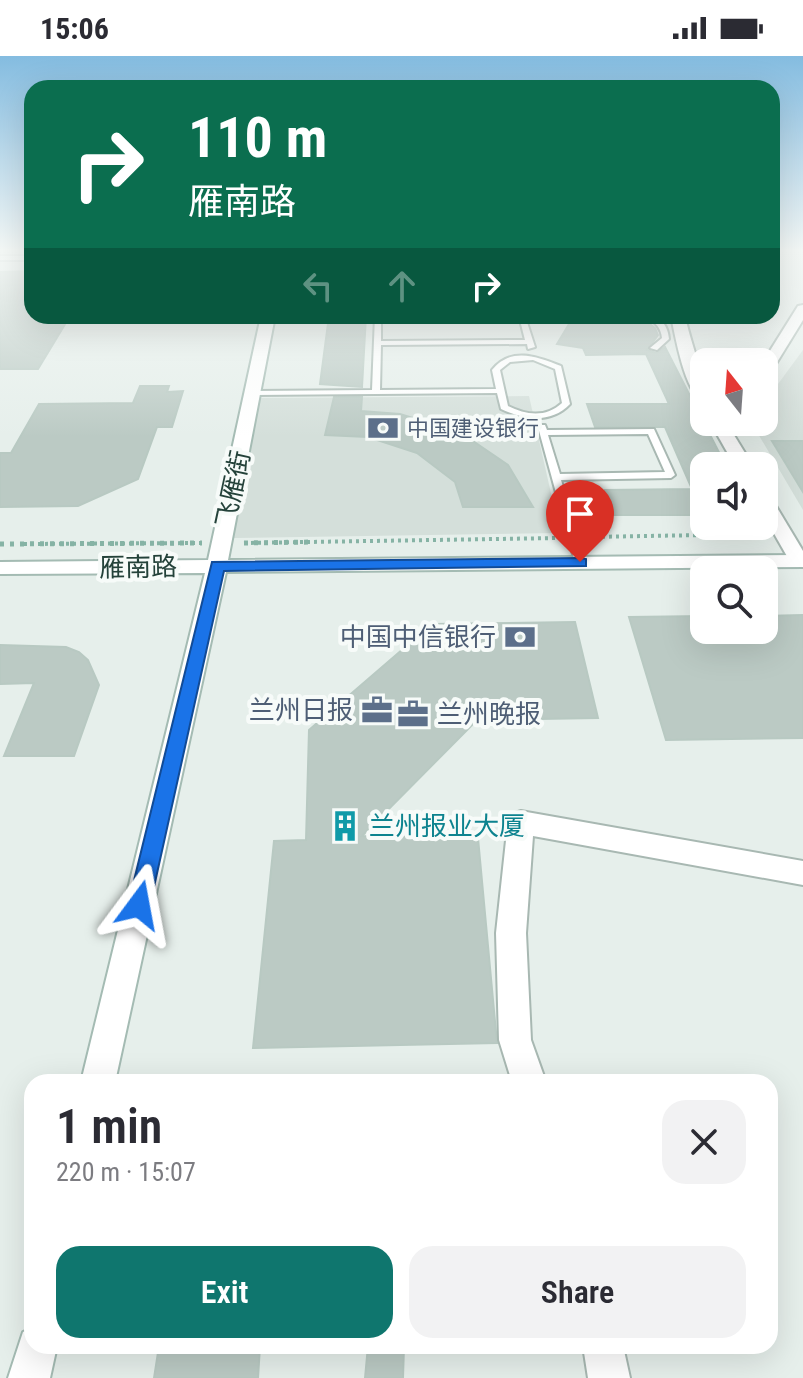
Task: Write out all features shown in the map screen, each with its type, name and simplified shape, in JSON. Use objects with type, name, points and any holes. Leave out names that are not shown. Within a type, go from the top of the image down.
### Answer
[{"type":"main road","points":[[778,349],[800,314]]},
{"type":"main road","name":"飞雁街","points":[[100,1074],[220,554],[266,324]]},
{"type":"main road","points":[[680,324],[690,364]]},
{"type":"main road","points":[[778,524],[801,561]]},
{"type":"main road","name":"雁南路","points":[[0,568],[220,554],[580,562],[801,561]]},
{"type":"main road","points":[[526,1074],[515,1040],[511,933],[521,822],[803,873]]},
{"type":"main road","points":[[29,1378],[35,1354]]},
{"type":"main road","points":[[604,1354],[609,1378]]},
{"type":"lane","points":[[376,392],[378,324]]},
{"type":"lane","points":[[524,324],[534,358]]},
{"type":"lane","points":[[654,348],[666,339],[660,324]]},
{"type":"lane","points":[[377,343],[529,342]]},
{"type":"lane","points":[[534,358],[558,368],[566,404],[555,413],[521,415],[504,407],[496,370],[499,365],[513,359],[534,358]]},
{"type":"lane","points":[[253,393],[501,391]]},
{"type":"lane","points":[[539,416],[580,562]]},
{"type":"lane","points":[[544,433],[651,431],[671,475],[556,477]]},
{"type":"path","points":[[0,544],[220,554],[573,537],[784,534]]},
{"type":"shaded area","points":[[803,350],[803,510],[778,468],[778,452],[769,452],[759,436],[778,436],[778,384]]},
{"type":"shaded area","points":[[529,396],[560,533],[233,538],[259,398]]},
{"type":"building","points":[[0,314],[24,314],[24,324],[65,324],[38,369],[0,369]]},
{"type":"building","points":[[328,324],[366,324],[362,387],[320,384]]},
{"type":"building","points":[[569,324],[650,324],[655,328],[658,335],[647,350],[656,353],[665,347],[690,396],[690,436],[711,436],[719,452],[690,452],[690,484],[665,427],[595,427],[587,404],[669,404],[646,354],[586,355],[583,348],[557,344]]},
{"type":"building","points":[[140,386],[169,386],[167,392],[183,391],[172,427],[157,427],[138,479],[78,506],[0,507],[0,453],[11,453],[39,404],[133,403]]},
{"type":"building","points":[[334,397],[362,397],[361,411],[400,414],[461,433],[508,465],[533,507],[463,507],[455,482],[417,453],[368,437],[325,435]]},
{"type":"building","points":[[772,441],[803,441],[803,492]]},
{"type":"building","points":[[690,489],[690,515],[613,515],[605,490]]},
{"type":"building","points":[[803,615],[803,738],[666,740],[629,617],[690,616],[690,644],[778,644],[778,616]]},
{"type":"building","name":"兰州报业大厦","points":[[575,622],[598,718],[477,720],[362,836],[478,838],[497,1043],[253,1048],[274,841],[306,840],[309,730],[432,624]]},
{"type":"building","points":[[0,645],[66,647],[88,660],[99,685],[74,756],[4,756],[34,683],[0,684]]},
{"type":"building","points":[[158,1354],[260,1354],[258,1378],[154,1378]]},
{"type":"building","points":[[367,1354],[404,1354],[403,1378],[365,1378]]},
{"type":"place","name":"中国建设银行","points":[[383,428]]},
{"type":"place","name":"中国中信银行","points":[[520,637]]},
{"type":"place","name":"兰州日报","points":[[377,710]]},
{"type":"place","name":"兰州晚报","points":[[413,714]]},
{"type":"place","name":"兰州报业大厦","points":[[345,826]]},
{"type":"route","points":[[139,905],[217,566],[580,562]]}]
